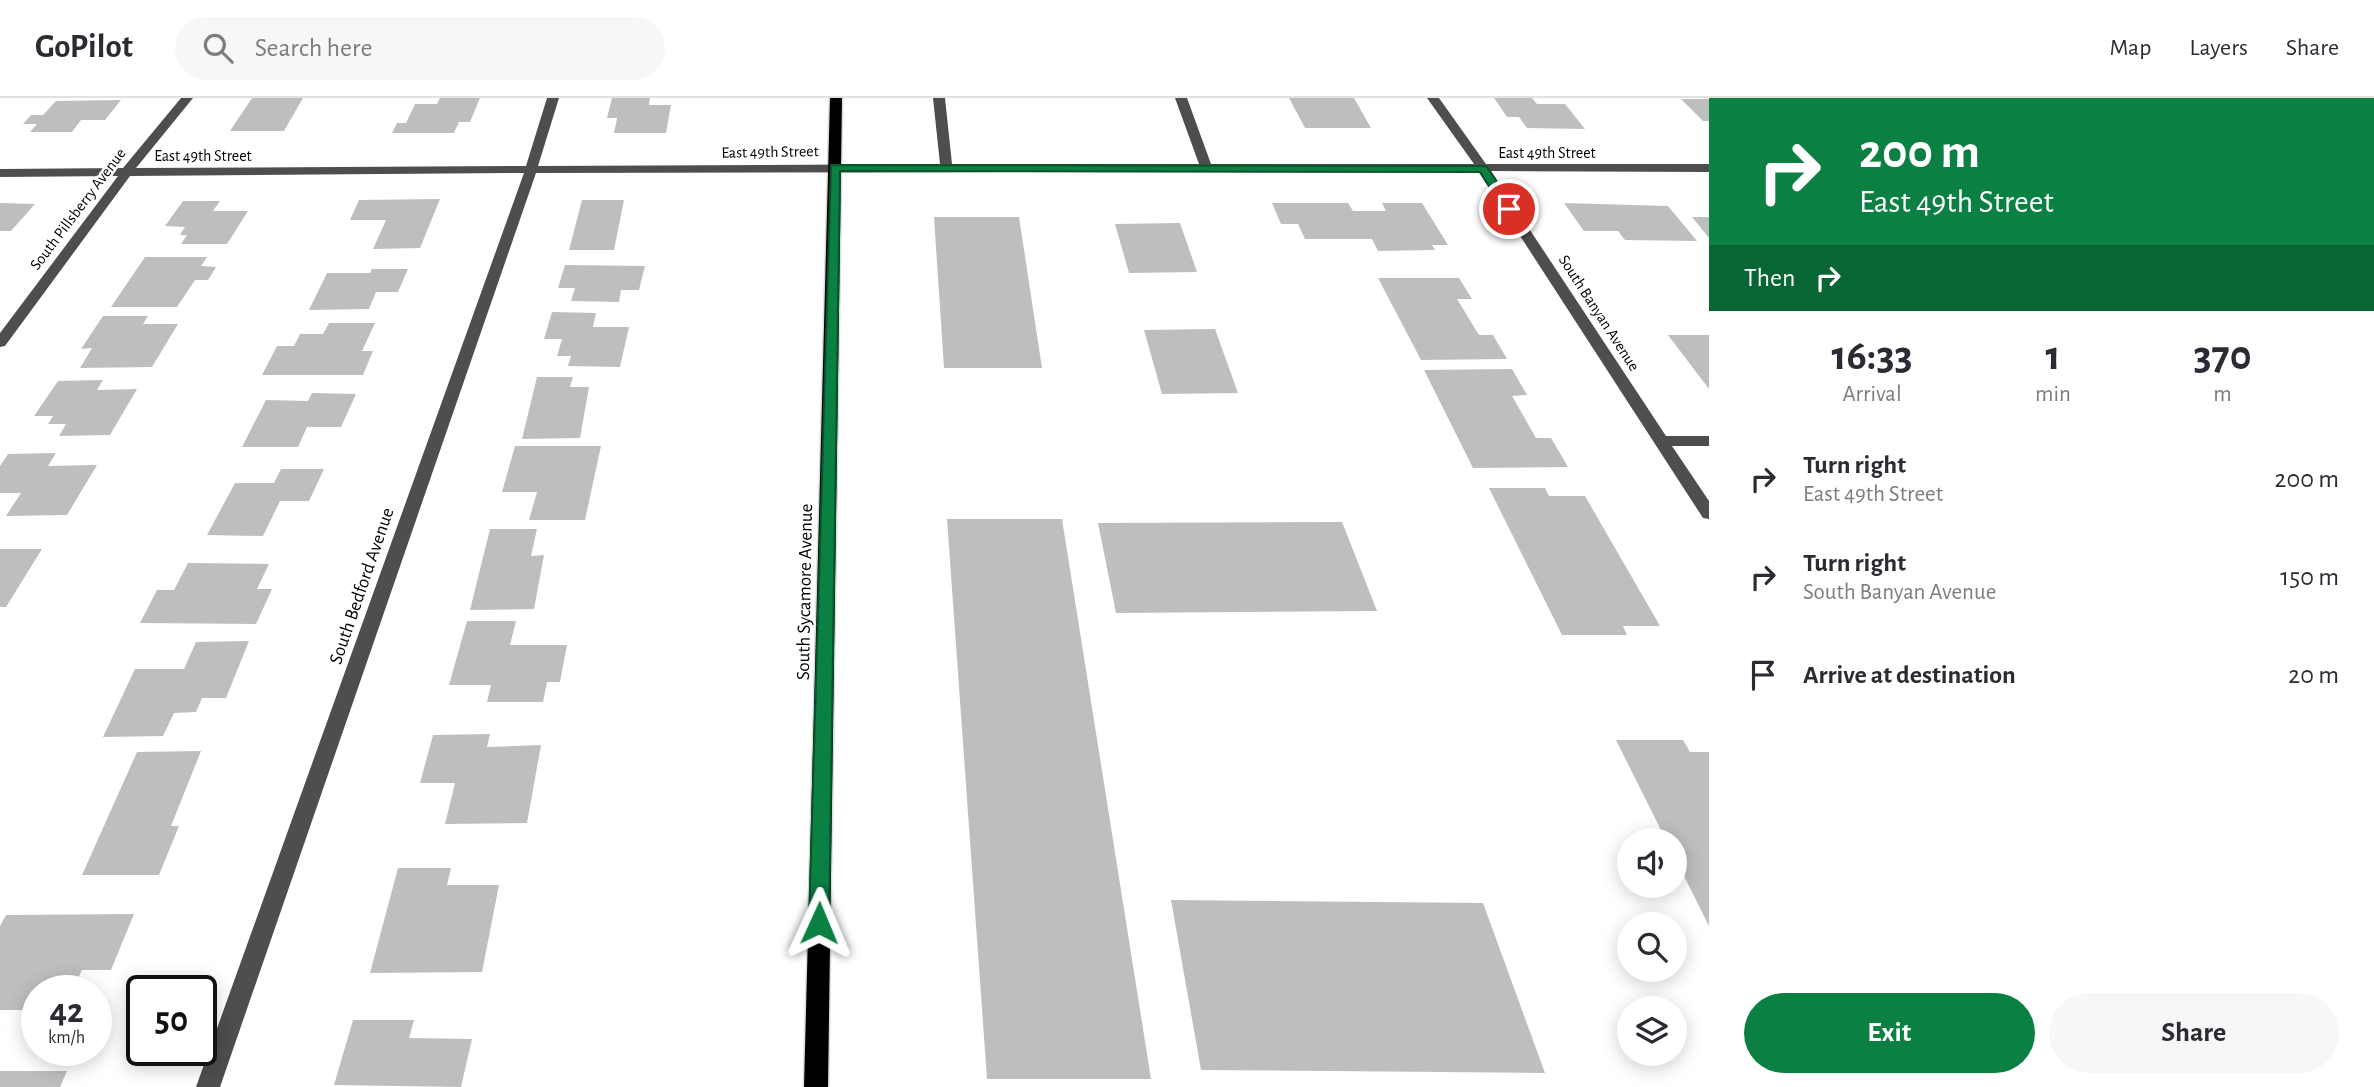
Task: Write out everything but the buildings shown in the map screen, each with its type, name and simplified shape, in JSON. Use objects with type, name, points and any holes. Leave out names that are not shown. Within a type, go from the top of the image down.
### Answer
[{"type":"main road","name":"South Sycamore Avenue","points":[[816,1087],[836,98]]},
{"type":"street","name":"South Pillsberry Avenue","points":[[0,343],[127,172],[187,98]]},
{"type":"street","name":"South Bedford Avenue","points":[[208,1087],[553,98]]},
{"type":"street","points":[[939,98],[947,168]]},
{"type":"street","points":[[1181,98],[1207,168]]},
{"type":"street","name":"South Banyan Avenue","points":[[1433,98],[1483,169],[1709,514]]},
{"type":"street","name":"East 49th Street","points":[[0,173],[835,167],[1709,168]]},
{"type":"street","points":[[1661,441],[1709,441]]},
{"type":"route","points":[[819,923],[835,167],[1483,169],[1509,209]]}]
